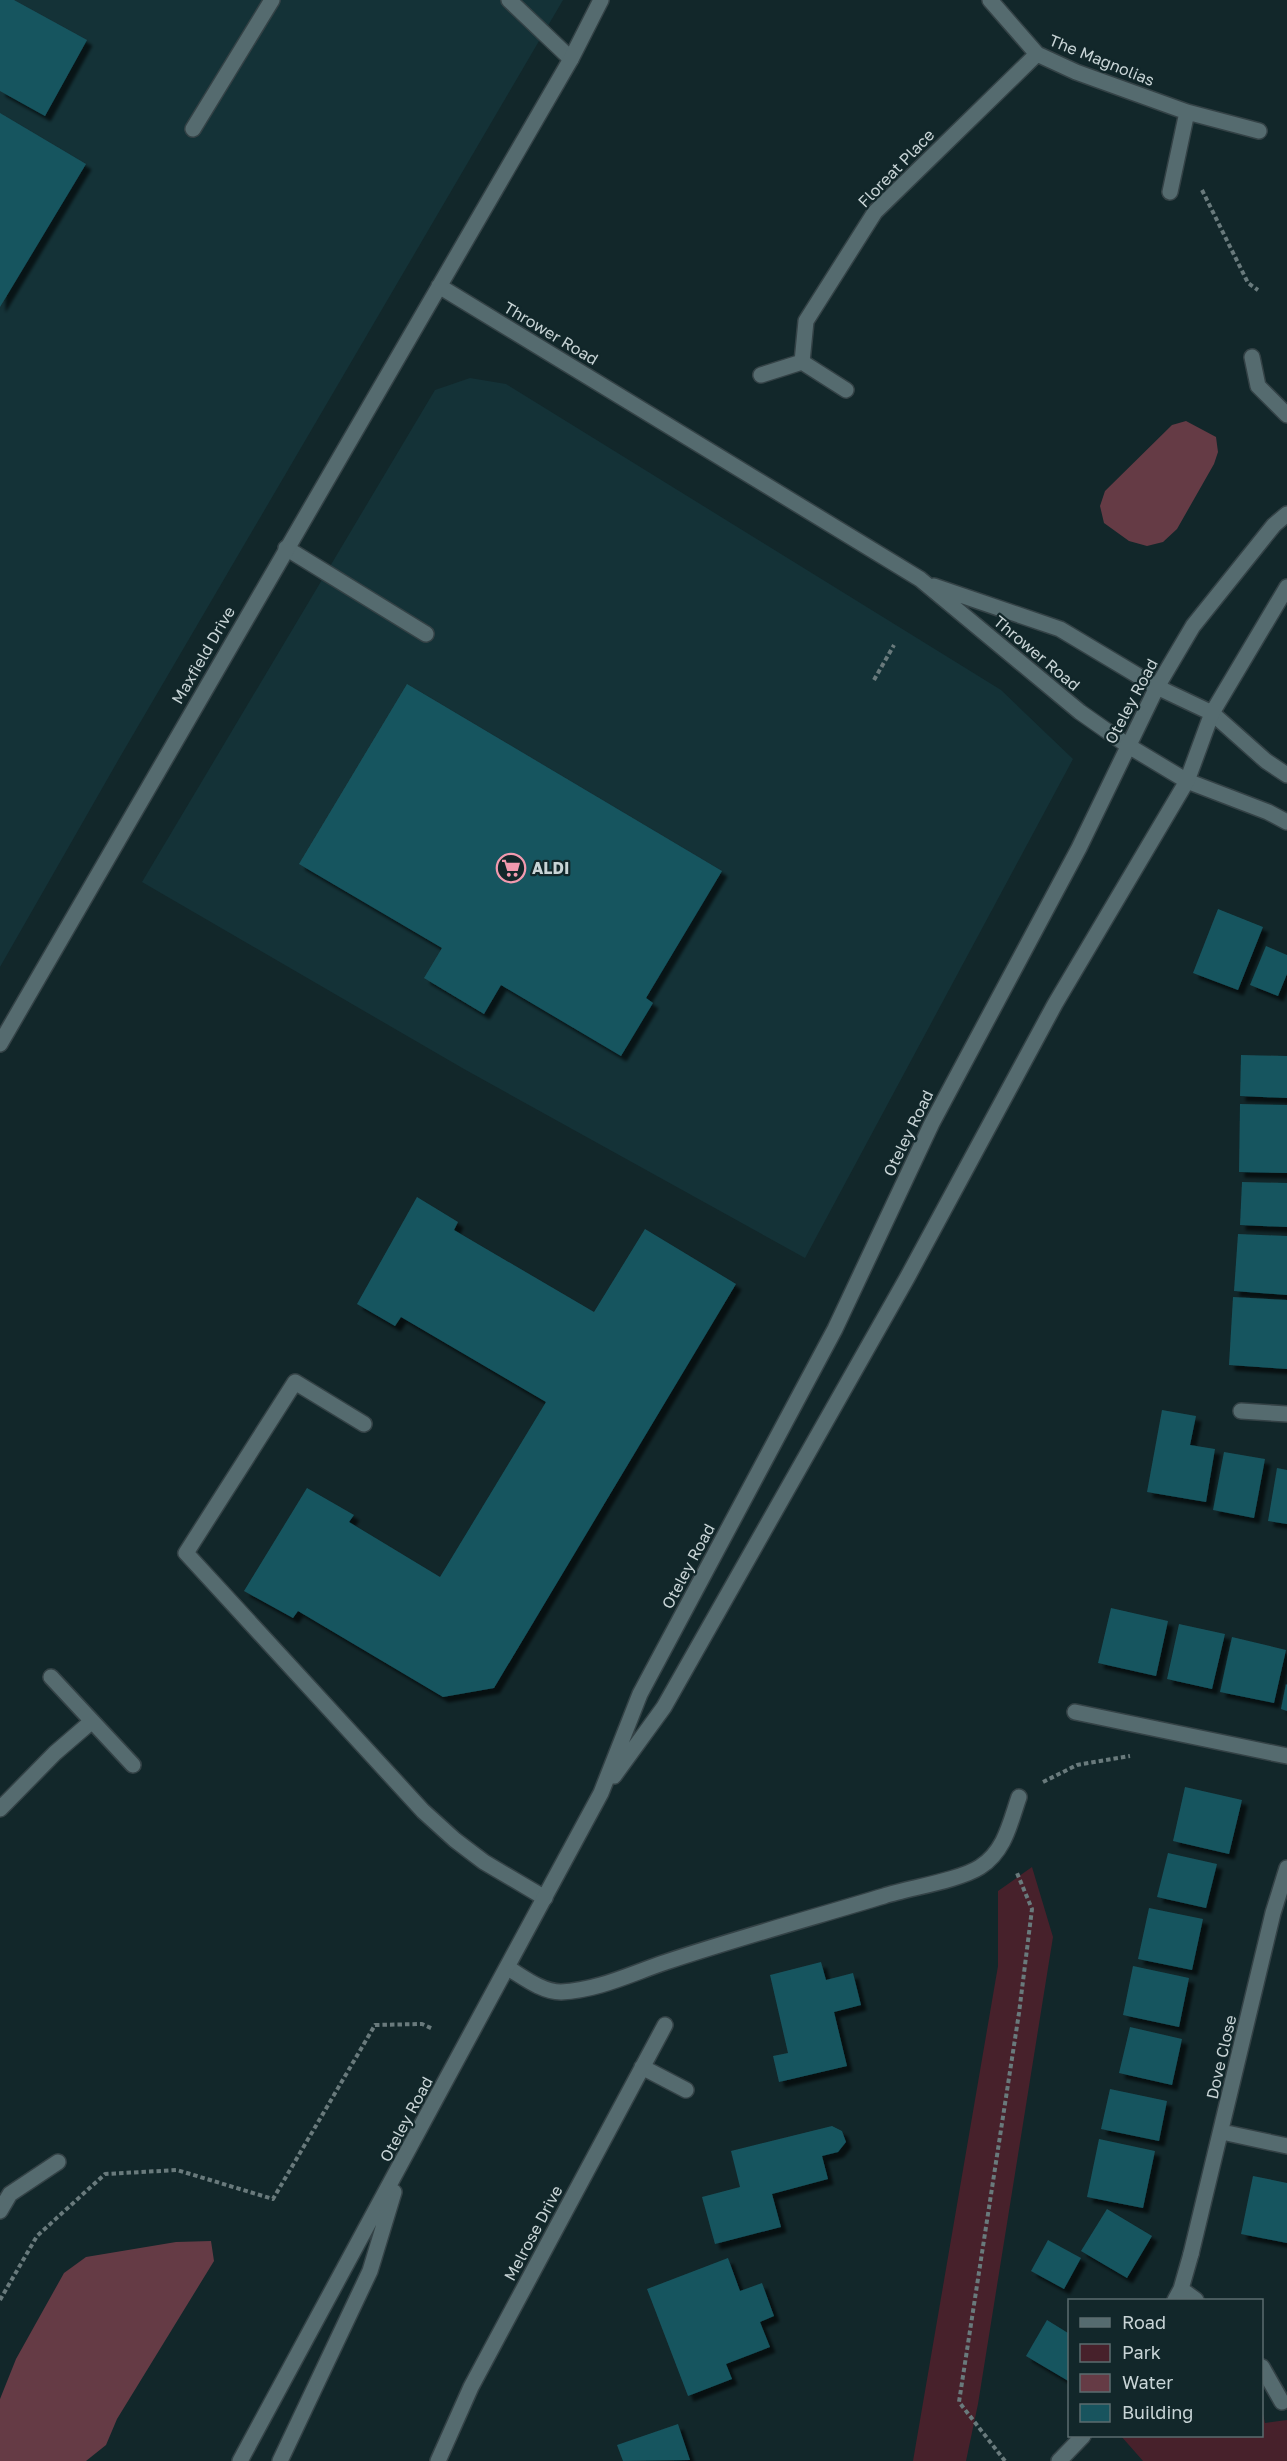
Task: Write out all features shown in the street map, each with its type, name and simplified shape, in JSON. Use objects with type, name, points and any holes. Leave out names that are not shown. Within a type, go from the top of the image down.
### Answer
[{"type":"street","points":[[193,129],[272,0]]},
{"type":"street","points":[[508,0],[571,59]]},
{"type":"street","points":[[439,286],[571,59],[601,0]]},
{"type":"street","name":"The Magnolias","points":[[990,0],[1037,54],[1076,72],[1187,112],[1259,131]]},
{"type":"street","name":"Floreat Place","points":[[802,362],[806,321],[875,212],[1037,54]]},
{"type":"street","points":[[1172,184],[1187,112]]},
{"type":"street","name":"Maxfield Drive","points":[[0,1044],[439,286]]},
{"type":"street","name":"Thrower Road","points":[[439,286],[926,583],[1080,712],[1127,745],[1187,781],[1268,812],[1287,822]]},
{"type":"street","points":[[1252,357],[1258,386],[1287,415]]},
{"type":"street","points":[[760,375],[802,362],[846,390]]},
{"type":"street","name":"Oteley Road","points":[[602,1793],[640,1694],[835,1329],[932,1123],[1079,848],[1157,687],[1193,626],[1275,525],[1287,514]]},
{"type":"street","points":[[286,548],[426,634]]},
{"type":"street","name":"Thrower Road","points":[[926,583],[1060,629],[1157,687],[1212,713],[1266,761],[1287,775]]},
{"type":"street","name":"Oteley Road","points":[[240,2461],[602,1793],[664,1707],[907,1278],[1055,1005],[1187,781],[1212,713],[1287,587]]},
{"type":"street","points":[[364,1424],[296,1382],[186,1552],[423,1811],[484,1862],[545,1898]]},
{"type":"street","points":[[1241,1411],[1287,1414]]},
{"type":"street","points":[[51,1677],[133,1765]]},
{"type":"street","points":[[1075,1712],[1287,1756]]},
{"type":"street","points":[[0,1809],[55,1753],[91,1722]]},
{"type":"street","points":[[507,1968],[544,1989],[558,1992],[583,1990],[896,1892],[962,1875],[979,1868],[1004,1842],[1019,1797]]},
{"type":"street","name":"Dove Close","points":[[1178,2295],[1191,2254],[1273,1913],[1287,1868]]},
{"type":"street","name":"Melrose Drive","points":[[438,2461],[471,2387],[665,2025]]},
{"type":"street","points":[[642,2067],[686,2090]]},
{"type":"street","points":[[1222,2132],[1287,2146]]},
{"type":"street","points":[[280,2461],[370,2271],[404,2160]]},
{"type":"street","points":[[0,2211],[5,2191],[58,2162]]},
{"type":"street","points":[[1263,2369],[1282,2402]]},
{"type":"street","points":[[1059,2461],[1082,2437]]},
{"type":"path","points":[[1172,184],[1201,187],[1248,283],[1258,290]]},
{"type":"path","points":[[874,680],[894,645]]},
{"type":"path","points":[[1019,1797],[1058,1773],[1077,1765]]},
{"type":"path","points":[[1004,1842],[1032,1909],[1019,2013],[958,2402],[1005,2461]]},
{"type":"path","points":[[0,2300],[37,2236],[105,2174],[177,2170],[273,2199],[375,2025],[422,2024],[433,2030]]},
{"type":"shaded area","points":[[0,0],[563,0],[120,757],[0,967]]},
{"type":"shaded area","points":[[470,378],[506,384],[1001,690],[1073,759],[805,1258],[464,1069],[142,882],[435,390]]},
{"type":"green space","points":[[1032,1867],[1053,1937],[978,2404],[966,2461],[913,2461],[998,1966],[998,1891]]},
{"type":"green space","points":[[1263,2414],[1265,2423],[1287,2420],[1287,2461],[1143,2461],[1122,2437],[1263,2437]]},
{"type":"water","points":[[1186,421],[1216,437],[1218,452],[1214,464],[1177,529],[1163,542],[1147,546],[1129,541],[1104,523],[1100,506],[1105,491],[1172,425]]},
{"type":"water","points":[[211,2241],[214,2261],[117,2419],[106,2445],[86,2461],[0,2461],[0,2399],[16,2359],[64,2273],[86,2257],[176,2242]]},
{"type":"building","points":[[0,0],[14,0],[87,40],[45,116],[0,91]]},
{"type":"building","points":[[0,113],[86,164],[0,307]]},
{"type":"building","name":"ALDI","points":[[407,684],[722,871],[646,998],[653,1003],[621,1056],[501,985],[484,1014],[424,978],[442,948],[299,864]]},
{"type":"building","points":[[1218,909],[1263,927],[1238,990],[1193,973]]},
{"type":"building","points":[[1266,946],[1287,955],[1287,974],[1278,996],[1250,985]]},
{"type":"building","points":[[1241,1055],[1287,1056],[1287,1098],[1240,1096]]},
{"type":"building","points":[[1240,1104],[1287,1105],[1287,1173],[1239,1172]]},
{"type":"building","points":[[1242,1182],[1287,1183],[1287,1227],[1240,1225]]},
{"type":"building","points":[[417,1197],[458,1222],[454,1230],[594,1312],[645,1229],[736,1284],[494,1688],[443,1697],[298,1611],[293,1618],[244,1591],[307,1488],[354,1515],[349,1522],[440,1577],[546,1402],[401,1317],[395,1326],[357,1304]]},
{"type":"building","points":[[1238,1234],[1287,1236],[1287,1295],[1234,1291]]},
{"type":"building","points":[[1233,1297],[1287,1300],[1287,1369],[1229,1365]]},
{"type":"building","points":[[1162,1410],[1196,1416],[1190,1445],[1215,1449],[1206,1502],[1147,1492]]},
{"type":"building","points":[[1224,1452],[1265,1459],[1254,1518],[1213,1510]]},
{"type":"building","points":[[1277,1468],[1287,1470],[1287,1524],[1268,1521]]},
{"type":"building","points":[[1111,1608],[1168,1621],[1156,1676],[1098,1663]]},
{"type":"building","points":[[1179,1624],[1225,1634],[1212,1689],[1167,1679]]},
{"type":"building","points":[[1232,1637],[1286,1650],[1274,1703],[1220,1692]]},
{"type":"building","points":[[1287,1685],[1287,1711],[1281,1709]]},
{"type":"building","points":[[1185,1787],[1242,1800],[1229,1854],[1173,1841]]},
{"type":"building","points":[[1168,1853],[1217,1864],[1206,1908],[1157,1897]]},
{"type":"building","points":[[1149,1908],[1203,1919],[1192,1970],[1138,1959]]},
{"type":"building","points":[[821,1962],[826,1980],[853,1973],[861,2005],[834,2012],[847,2066],[779,2082],[773,2056],[788,2053],[770,1975]]},
{"type":"building","points":[[1133,1966],[1189,1978],[1179,2027],[1123,2015]]},
{"type":"building","points":[[1130,2027],[1182,2039],[1172,2085],[1119,2073]]},
{"type":"building","points":[[1110,2089],[1167,2101],[1159,2141],[1101,2129]]},
{"type":"building","points":[[832,2126],[842,2131],[846,2142],[838,2152],[822,2156],[828,2179],[772,2194],[781,2227],[715,2244],[702,2197],[740,2187],[731,2151]]},
{"type":"building","points":[[1099,2139],[1155,2151],[1143,2208],[1087,2197]]},
{"type":"building","points":[[1253,2176],[1287,2183],[1287,2243],[1241,2234]]},
{"type":"building","points":[[1107,2209],[1152,2236],[1127,2278],[1081,2251]]},
{"type":"building","points":[[1048,2240],[1081,2258],[1064,2289],[1031,2271]]},
{"type":"building","points":[[728,2258],[740,2291],[762,2283],[774,2316],[760,2322],[770,2347],[726,2364],[732,2379],[688,2396],[647,2289]]},
{"type":"building","points":[[1047,2320],[1068,2333],[1068,2381],[1026,2356]]},
{"type":"building","points":[[678,2424],[690,2460],[623,2461],[617,2445]]},
{"type":"place","name":"ALDI","points":[[511,868]]}]
